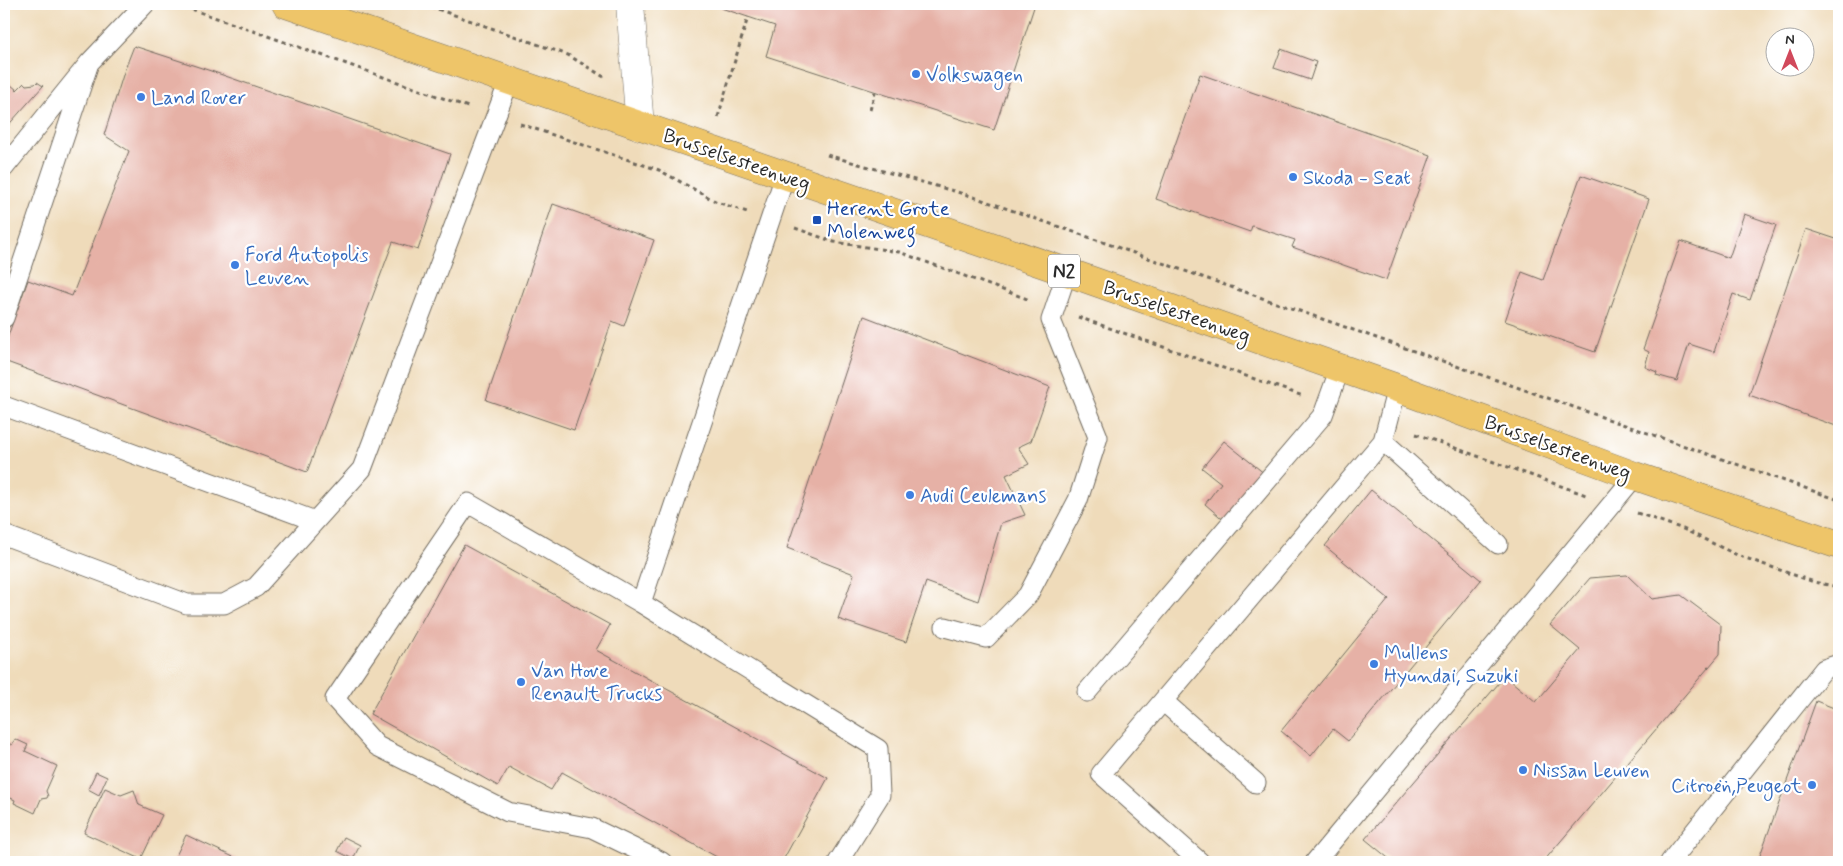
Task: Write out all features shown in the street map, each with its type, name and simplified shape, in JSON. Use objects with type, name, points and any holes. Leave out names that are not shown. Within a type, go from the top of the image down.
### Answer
[{"type":"main road","name":"Brusselsesteenweg","points":[[286,4],[1068,272],[1397,388],[1635,476],[1839,545]]},
{"type":"street","points":[[630,4],[640,126]]},
{"type":"lane","points":[[4,168],[89,63],[146,4]]},
{"type":"lane","points":[[4,318],[89,63]]},
{"type":"lane","points":[[4,535],[187,604],[224,604],[256,587],[362,469],[509,81]]},
{"type":"lane","points":[[641,603],[785,176]]},
{"type":"lane","points":[[945,627],[986,638],[1028,595],[1078,500],[1098,438],[1051,320],[1068,272]]},
{"type":"lane","points":[[1087,692],[1323,415],[1340,368]]},
{"type":"lane","points":[[1200,862],[1101,774],[1385,432],[1397,388]]},
{"type":"lane","points":[[4,406],[315,521]]},
{"type":"lane","points":[[1385,432],[1498,544]]},
{"type":"lane","points":[[1315,862],[1635,476]]},
{"type":"lane","points":[[662,862],[592,828],[508,812],[377,746],[335,699],[468,503],[641,603],[878,749],[880,795],[838,862]]},
{"type":"lane","points":[[1670,862],[1824,669],[1839,664]]},
{"type":"lane","points":[[1163,701],[1256,784]]},
{"type":"path","points":[[177,4],[495,116],[659,170],[717,202],[834,242],[899,252],[1055,309],[1327,403]]},
{"type":"path","points":[[423,4],[568,55],[598,74],[637,89]]},
{"type":"path","points":[[718,118],[748,18]]},
{"type":"path","points":[[870,110],[875,92]]},
{"type":"path","points":[[709,114],[727,120]]},
{"type":"path","points":[[823,154],[980,199],[1839,500]]},
{"type":"path","points":[[1385,432],[1612,504],[1683,529],[1746,558],[1814,582],[1839,587]]},
{"type":"building","name":"Volkswagen","points":[[722,4],[1035,4],[994,130],[766,56],[775,26],[721,8]]},
{"type":"building","name":"Ford Autopolis Leuven","points":[[134,46],[450,154],[418,250],[393,242],[307,472],[4,361],[4,347],[28,280],[72,296],[129,151],[104,135]]},
{"type":"building","points":[[1281,49],[1316,62],[1310,80],[1274,68]]},
{"type":"building","name":"Skoda - Seat","points":[[1200,74],[1431,155],[1386,280],[1292,247],[1295,240],[1252,226],[1250,232],[1156,199]]},
{"type":"building","points":[[4,79],[17,90],[24,83],[26,85],[37,82],[43,86],[4,130]]},
{"type":"building","points":[[1581,175],[1649,199],[1595,352],[1505,321],[1522,272],[1543,280]]},
{"type":"building","points":[[553,204],[654,240],[624,326],[612,321],[574,430],[486,400]]},
{"type":"building","points":[[1744,214],[1776,225],[1750,300],[1733,294],[1714,352],[1689,344],[1677,381],[1656,375],[1657,372],[1645,367],[1649,352],[1643,349],[1681,241],[1729,258]]},
{"type":"building","points":[[1806,229],[1839,240],[1839,427],[1749,395]]},
{"type":"building","name":"Audi Ceulemans","points":[[864,316],[1050,387],[1031,441],[1018,447],[1029,464],[1006,475],[1025,515],[1001,523],[978,601],[926,582],[906,642],[838,619],[854,574],[787,548]]},
{"type":"building","points":[[1224,441],[1265,474],[1226,522],[1205,504],[1221,483],[1202,468]]},
{"type":"building","name":"Mullens Hyundai, Suzuki","points":[[1371,490],[1481,580],[1348,741],[1333,729],[1311,756],[1281,731],[1389,599],[1325,546]]},
{"type":"building","name":"Van Hove Renault Trucks","points":[[464,545],[610,625],[596,650],[828,778],[782,862],[726,862],[562,772],[551,790],[509,767],[498,786],[370,714]]},
{"type":"building","name":"Nissan Leuven","points":[[1627,575],[1652,599],[1681,595],[1721,625],[1720,654],[1543,862],[1393,862],[1365,839],[1505,676],[1536,702],[1580,650],[1550,625],[1590,578]]},
{"type":"building","name":"Citroën,Peugeot","points":[[1816,701],[1839,710],[1839,862],[1760,862],[1758,861]]},
{"type":"building","points":[[15,739],[28,745],[25,751],[57,766],[46,791],[48,796],[41,799],[35,813],[14,803],[15,800],[4,795],[4,741],[12,745]]},
{"type":"building","points":[[96,772],[107,777],[99,795],[88,789]]},
{"type":"building","points":[[105,788],[121,795],[134,790],[139,805],[162,815],[141,859],[84,833]]},
{"type":"building","points":[[186,835],[242,861],[242,862],[173,862]]},
{"type":"building","points":[[344,837],[360,845],[353,859],[337,851]]},
{"type":"place","name":"Volkswagen","points":[[916,74]]},
{"type":"place","name":"Land Rover","points":[[141,97]]},
{"type":"place","name":"Skoda - Seat","points":[[1293,177]]},
{"type":"place","name":"Herent Grote Molenweg","points":[[817,220]]},
{"type":"place","name":"Ford Autopolis Leuven","points":[[235,265]]},
{"type":"place","name":"Audi Ceulemans","points":[[910,495]]},
{"type":"place","name":"Mullens Hyundai, Suzuki","points":[[1374,664]]},
{"type":"place","name":"Van Hove Renault Trucks","points":[[521,682]]},
{"type":"place","name":"Nissan Leuven","points":[[1523,770]]},
{"type":"place","name":"Citroën,Peugeot","points":[[1812,785]]}]
